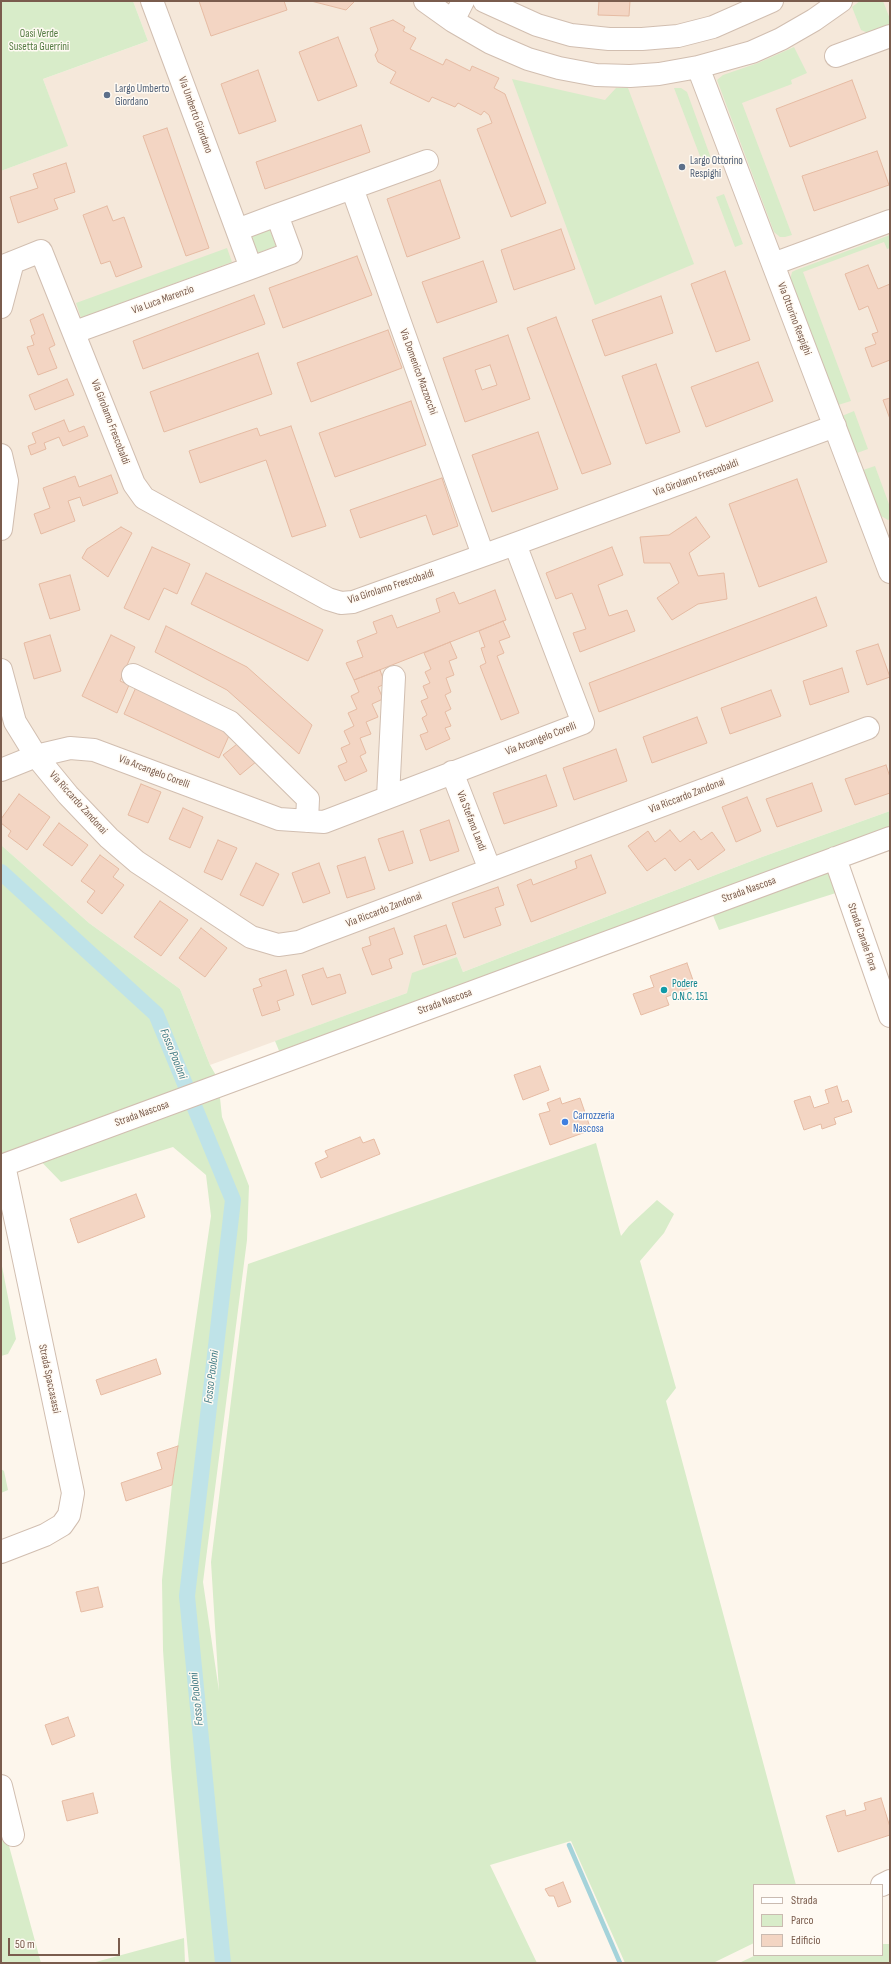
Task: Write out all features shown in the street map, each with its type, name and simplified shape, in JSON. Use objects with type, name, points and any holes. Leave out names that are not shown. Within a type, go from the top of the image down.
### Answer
[{"type":"street","name":"Via Umberto Giordano","points":[[152,1],[237,230]]},
{"type":"street","points":[[425,1],[491,43],[528,59],[558,68],[596,75],[630,76],[659,74],[698,67],[752,52],[781,39],[814,20],[840,1]]},
{"type":"street","points":[[453,20],[463,1]]},
{"type":"street","points":[[484,1],[537,25],[571,34],[609,39],[635,39],[678,36],[713,28],[772,1]]},
{"type":"street","points":[[836,56],[890,36]]},
{"type":"street","name":"Via Ottorino Respighi","points":[[698,67],[835,426],[885,542],[890,572]]},
{"type":"street","points":[[251,268],[237,230],[428,161]]},
{"type":"street","name":"Via Domenico Mazzocchi","points":[[352,188],[483,555]]},
{"type":"street","name":"Via Luca Marenzio","points":[[75,332],[291,253],[277,215]]},
{"type":"street","points":[[773,264],[890,221]]},
{"type":"street","name":"Via Girolamo Frescobaldi","points":[[7,264],[41,251],[75,332],[134,484],[144,498],[156,506],[328,599],[341,603],[353,602],[515,544],[835,426]]},
{"type":"street","points":[[1,307],[7,264]]},
{"type":"street","points":[[1,455],[7,481],[4,519],[1,528]]},
{"type":"street","name":"Via Arcangelo Corelli","points":[[1,770],[36,756],[70,748],[94,750],[279,819],[324,822],[583,723],[515,544]]},
{"type":"street","name":"Via Riccardo Zandonai","points":[[1,670],[15,722],[36,756],[68,795],[109,838],[137,862],[251,937],[278,945],[299,942],[868,728]]},
{"type":"street","points":[[133,675],[230,722],[308,799],[307,821]]},
{"type":"street","points":[[388,798],[394,677]]},
{"type":"street","name":"Via Stefano Landi","points":[[452,772],[490,870]]},
{"type":"street","name":"Strada Nascosa","points":[[2,1165],[890,838]]},
{"type":"street","name":"Strada Canale Flora","points":[[835,858],[890,1016]]},
{"type":"street","name":"Strada Spaccasassi","points":[[1,1552],[45,1535],[62,1525],[69,1515],[73,1492],[2,1165]]},
{"type":"street","points":[[1,1786],[14,1835]]},
{"type":"shaded area","points":[[133,1],[890,1],[890,811],[762,857],[463,972],[457,957],[407,993],[210,1065],[180,989],[89,923],[1,845],[1,171],[67,146],[43,79],[148,41]]},
{"type":"green space","name":"Oasi Verde Susetta Guerrini","points":[[1,1],[133,1],[148,41],[43,79],[68,146],[1,171]]},
{"type":"green space","points":[[860,1],[883,1],[890,19],[890,25],[868,33],[861,30],[852,7]]},
{"type":"green space","points":[[794,47],[807,73],[791,80],[792,84],[742,103],[792,235],[780,237],[774,232],[717,80],[723,75],[758,63]]},
{"type":"green space","points":[[512,79],[605,100],[616,88],[628,88],[694,264],[595,305]]},
{"type":"green space","points":[[674,88],[681,88],[687,92],[712,161],[703,164]]},
{"type":"green space","points":[[724,194],[743,244],[735,247],[716,197]]},
{"type":"green space","points":[[269,228],[276,246],[255,254],[249,236]]},
{"type":"green space","points":[[890,235],[890,248],[887,249],[884,242],[803,272],[851,401],[838,405],[791,280],[792,272]]},
{"type":"green space","points":[[227,248],[232,262],[81,318],[76,303]]},
{"type":"green space","points":[[854,411],[868,449],[857,453],[842,416]]},
{"type":"green space","points":[[875,466],[890,507],[890,519],[888,520],[881,516],[863,470]]},
{"type":"green space","points":[[890,811],[890,831],[843,849],[839,892],[719,930],[707,901],[282,1058],[275,1041],[407,993],[412,973],[457,957],[463,972],[762,857]]},
{"type":"green space","points":[[1,845],[89,923],[180,989],[210,1065],[218,1079],[222,1117],[249,1186],[247,1240],[203,1582],[219,1691],[211,1562],[248,1264],[596,1143],[621,1236],[629,1226],[657,1200],[674,1214],[664,1233],[640,1261],[676,1388],[666,1401],[796,1884],[753,1884],[753,1943],[713,1963],[625,1963],[571,1841],[490,1865],[537,1963],[189,1963],[171,1767],[163,1650],[162,1580],[172,1485],[211,1216],[206,1175],[173,1147],[61,1182],[27,1147],[1,1157]]},
{"type":"green space","points":[[1,1261],[16,1339],[8,1354],[1,1356]]},
{"type":"green space","points":[[1,1469],[4,1471],[8,1490],[1,1493]]},
{"type":"green space","points":[[1,1834],[6,1835],[41,1963],[1,1963]]},
{"type":"green space","points":[[184,1938],[185,1963],[92,1963]]},
{"type":"green space","points":[[883,1944],[890,1944],[890,1963],[739,1963],[754,1956],[883,1956]]},
{"type":"building","points":[[199,1],[284,1],[287,10],[211,36]]},
{"type":"building","points":[[311,1],[355,1],[346,10]]},
{"type":"building","points":[[599,1],[630,1],[629,16],[598,15]]},
{"type":"building","points":[[393,20],[405,27],[403,31],[416,38],[410,49],[443,65],[446,59],[470,71],[472,66],[499,78],[494,88],[505,94],[546,203],[511,217],[477,129],[492,123],[489,115],[484,111],[481,115],[458,103],[455,107],[432,97],[429,102],[390,83],[396,72],[378,62],[375,55],[378,50],[370,28]]},
{"type":"building","points":[[338,37],[357,86],[318,101],[299,52]]},
{"type":"building","points":[[258,70],[276,121],[239,134],[221,84]]},
{"type":"building","points":[[852,80],[866,118],[790,147],[776,109]]},
{"type":"building","points":[[361,125],[370,152],[265,189],[256,162]]},
{"type":"building","points":[[167,128],[209,248],[186,256],[143,136]]},
{"type":"building","points":[[877,151],[889,185],[814,211],[802,176]]},
{"type":"building","points":[[66,163],[75,192],[54,199],[58,209],[18,223],[10,197],[38,188],[33,174]]},
{"type":"building","points":[[440,180],[460,238],[407,257],[387,199]]},
{"type":"building","points":[[107,206],[113,221],[124,217],[142,267],[116,277],[110,261],[101,264],[83,215]]},
{"type":"building","points":[[561,229],[575,269],[514,290],[501,250]]},
{"type":"building","points":[[357,256],[372,295],[283,328],[269,288]]},
{"type":"building","points":[[483,261],[497,302],[437,323],[422,282]]},
{"type":"building","points":[[868,265],[878,289],[890,284],[890,360],[872,367],[865,348],[876,344],[872,334],[878,332],[868,306],[859,310],[845,274]]},
{"type":"building","points":[[725,271],[750,340],[716,352],[691,284]]},
{"type":"building","points":[[254,295],[265,324],[143,369],[133,341]]},
{"type":"building","points":[[661,296],[673,333],[605,356],[592,320]]},
{"type":"building","points":[[43,314],[55,345],[49,348],[57,368],[38,375],[27,347],[34,345],[31,336],[35,334],[30,320]]},
{"type":"building","points":[[556,317],[611,464],[582,474],[527,328]]},
{"type":"building","points":[[388,330],[402,368],[311,402],[297,363]]},
{"type":"building","points":[[508,335],[530,399],[465,422],[443,358]],"holes":[[[490,365],[497,385],[482,390],[475,370]]]},
{"type":"building","points":[[258,353],[272,394],[164,432],[150,392]]},
{"type":"building","points":[[758,362],[773,401],[706,427],[691,387]]},
{"type":"building","points":[[656,364],[680,432],[646,444],[622,376]]},
{"type":"building","points":[[67,379],[74,395],[35,410],[29,395]]},
{"type":"building","points":[[890,398],[890,419],[883,400]]},
{"type":"building","points":[[411,401],[426,445],[335,477],[319,433]]},
{"type":"building","points":[[64,420],[69,432],[84,426],[88,436],[63,446],[59,437],[44,443],[46,449],[31,455],[28,446],[36,443],[32,433]]},
{"type":"building","points":[[291,426],[326,526],[292,537],[266,460],[200,483],[189,451],[257,428],[260,436]]},
{"type":"building","points":[[538,432],[558,489],[492,512],[472,455]]},
{"type":"building","points":[[111,475],[118,493],[83,506],[80,497],[68,501],[75,521],[41,534],[34,514],[50,508],[43,488],[75,476],[79,487]]},
{"type":"building","points":[[442,478],[458,526],[433,535],[426,515],[360,538],[350,510]]},
{"type":"building","points":[[797,479],[827,562],[759,587],[729,504]]},
{"type":"building","points":[[696,517],[710,537],[689,553],[698,576],[724,573],[727,599],[698,604],[672,620],[657,598],[679,583],[670,563],[644,563],[640,537],[669,535]]},
{"type":"building","points":[[121,527],[132,533],[108,577],[82,558],[87,549]]},
{"type":"building","points":[[152,547],[190,564],[177,594],[164,588],[149,620],[124,608]]},
{"type":"building","points":[[612,547],[623,575],[598,585],[609,616],[627,610],[635,631],[580,652],[573,633],[586,629],[572,593],[556,599],[546,573]]},
{"type":"building","points":[[206,573],[323,630],[308,661],[191,604]]},
{"type":"building","points":[[70,575],[80,610],[50,619],[39,584]]},
{"type":"building","points":[[495,590],[506,620],[354,680],[346,663],[363,657],[357,641],[377,633],[373,622],[392,615],[397,628],[440,612],[436,599],[454,592],[459,604]]},
{"type":"building","points":[[816,597],[827,626],[599,712],[589,683]]},
{"type":"building","points":[[503,621],[510,637],[499,641],[504,653],[497,656],[519,713],[501,720],[480,666],[486,663],[481,648],[485,647],[479,631]]},
{"type":"building","points":[[166,626],[247,667],[312,725],[299,754],[227,690],[155,652]]},
{"type":"building","points":[[50,635],[61,671],[34,679],[24,643]]},
{"type":"building","points":[[111,635],[135,647],[120,681],[129,685],[117,713],[82,696]]},
{"type":"building","points":[[450,642],[457,658],[449,661],[454,675],[446,678],[451,692],[445,695],[451,709],[445,712],[451,726],[445,728],[450,739],[426,750],[420,735],[428,732],[422,718],[427,715],[421,701],[428,698],[423,686],[430,683],[425,672],[431,669],[424,653]]},
{"type":"building","points":[[878,644],[890,677],[867,685],[856,651]]},
{"type":"building","points":[[842,668],[849,692],[810,705],[803,681]]},
{"type":"building","points":[[380,670],[385,684],[378,687],[383,699],[372,704],[378,717],[366,722],[371,734],[360,738],[366,753],[360,756],[367,771],[345,781],[338,766],[347,762],[341,748],[350,744],[344,731],[354,726],[348,713],[357,709],[351,696],[359,692],[354,680]]},
{"type":"building","points":[[137,685],[232,729],[219,758],[124,714]]},
{"type":"building","points":[[771,690],[781,716],[730,734],[721,708]]},
{"type":"building","points":[[697,717],[707,743],[652,763],[643,737]]},
{"type":"building","points":[[241,741],[257,761],[240,775],[223,755]]},
{"type":"building","points":[[616,749],[627,781],[574,800],[563,768]]},
{"type":"building","points":[[886,765],[890,777],[890,793],[855,805],[845,779]]},
{"type":"building","points":[[546,775],[557,806],[504,824],[493,793]]},
{"type":"building","points":[[812,783],[822,811],[777,827],[766,799]]},
{"type":"building","points":[[141,784],[161,792],[148,823],[128,815]]},
{"type":"building","points":[[19,794],[50,817],[27,850],[8,836],[11,831],[1,823],[1,819]]},
{"type":"building","points":[[747,797],[761,831],[736,842],[722,807]]},
{"type":"building","points":[[183,808],[203,817],[190,848],[169,839]]},
{"type":"building","points":[[449,820],[459,851],[430,861],[420,830]]},
{"type":"building","points":[[59,823],[88,845],[72,866],[43,845]]},
{"type":"building","points":[[670,830],[680,842],[694,831],[701,840],[712,832],[725,850],[698,870],[690,859],[675,871],[665,858],[647,871],[628,846],[648,831],[655,842]]},
{"type":"building","points":[[403,831],[413,863],[389,871],[378,839]]},
{"type":"building","points":[[218,840],[237,848],[222,880],[204,872]]},
{"type":"building","points":[[100,855],[119,869],[113,877],[124,885],[102,914],[87,902],[95,891],[81,881]]},
{"type":"building","points":[[591,855],[606,893],[531,922],[517,885],[531,879],[533,885],[577,868],[575,861]]},
{"type":"building","points":[[365,857],[375,889],[347,898],[337,866]]},
{"type":"building","points":[[256,863],[279,874],[263,906],[240,895]]},
{"type":"building","points":[[319,863],[330,893],[303,903],[292,873]]},
{"type":"building","points":[[498,887],[504,905],[495,908],[501,925],[464,938],[452,903]]},
{"type":"building","points":[[160,901],[188,920],[161,956],[134,937]]},
{"type":"building","points":[[446,925],[456,954],[423,965],[414,936]]},
{"type":"building","points":[[201,928],[227,948],[205,977],[179,958]]},
{"type":"building","points":[[394,928],[403,954],[389,959],[392,968],[372,975],[362,948],[371,945],[369,937]]},
{"type":"building","name":"Podere O.N.C. 151","points":[[687,963],[695,986],[666,997],[669,1005],[641,1015],[633,994],[654,987],[650,976]]},
{"type":"building","points":[[323,968],[327,978],[340,974],[346,993],[312,1005],[302,975]]},
{"type":"building","points":[[286,970],[294,995],[277,1001],[280,1010],[262,1016],[253,989],[262,986],[259,979]]},
{"type":"building","points":[[540,1066],[549,1090],[523,1100],[514,1075]]},
{"type":"building","points":[[837,1086],[842,1102],[848,1100],[852,1112],[834,1118],[836,1124],[822,1129],[821,1124],[804,1130],[794,1101],[810,1096],[814,1108],[829,1103],[825,1090]]},
{"type":"building","name":"Carrozzeria Nascosa","points":[[560,1098],[562,1104],[580,1098],[591,1130],[550,1145],[539,1114],[550,1111],[547,1103]]},
{"type":"building","points":[[360,1137],[363,1143],[374,1139],[380,1154],[321,1178],[315,1163],[328,1157],[325,1151]]},
{"type":"building","points":[[136,1194],[145,1217],[78,1243],[70,1219]]},
{"type":"building","points":[[156,1359],[161,1374],[101,1395],[96,1380]]},
{"type":"building","points":[[178,1446],[172,1485],[126,1501],[121,1483],[162,1469],[157,1453]]},
{"type":"building","points":[[98,1587],[103,1607],[81,1612],[76,1592]]},
{"type":"building","points":[[68,1717],[75,1736],[52,1745],[45,1725]]},
{"type":"building","points":[[93,1793],[98,1813],[67,1821],[62,1801]]},
{"type":"building","points":[[881,1798],[890,1827],[890,1835],[838,1852],[826,1816],[845,1810],[846,1816],[866,1810],[864,1803]]},
{"type":"building","points":[[563,1882],[571,1902],[558,1907],[554,1896],[549,1896],[545,1889]]},
{"type":"waterway","name":"Fosso Paoloni","points":[[1,872],[156,1014],[233,1200],[187,1596],[223,1963]]},
{"type":"waterway","points":[[569,1845],[620,1963]]},
{"type":"place","name":"Largo Umberto Giordano","points":[[107,95]]},
{"type":"place","name":"Largo Ottorino Respighi","points":[[682,167]]},
{"type":"place","name":"Podere O.N.C. 151","points":[[664,990]]},
{"type":"place","name":"Carrozzeria Nascosa","points":[[565,1122]]}]
